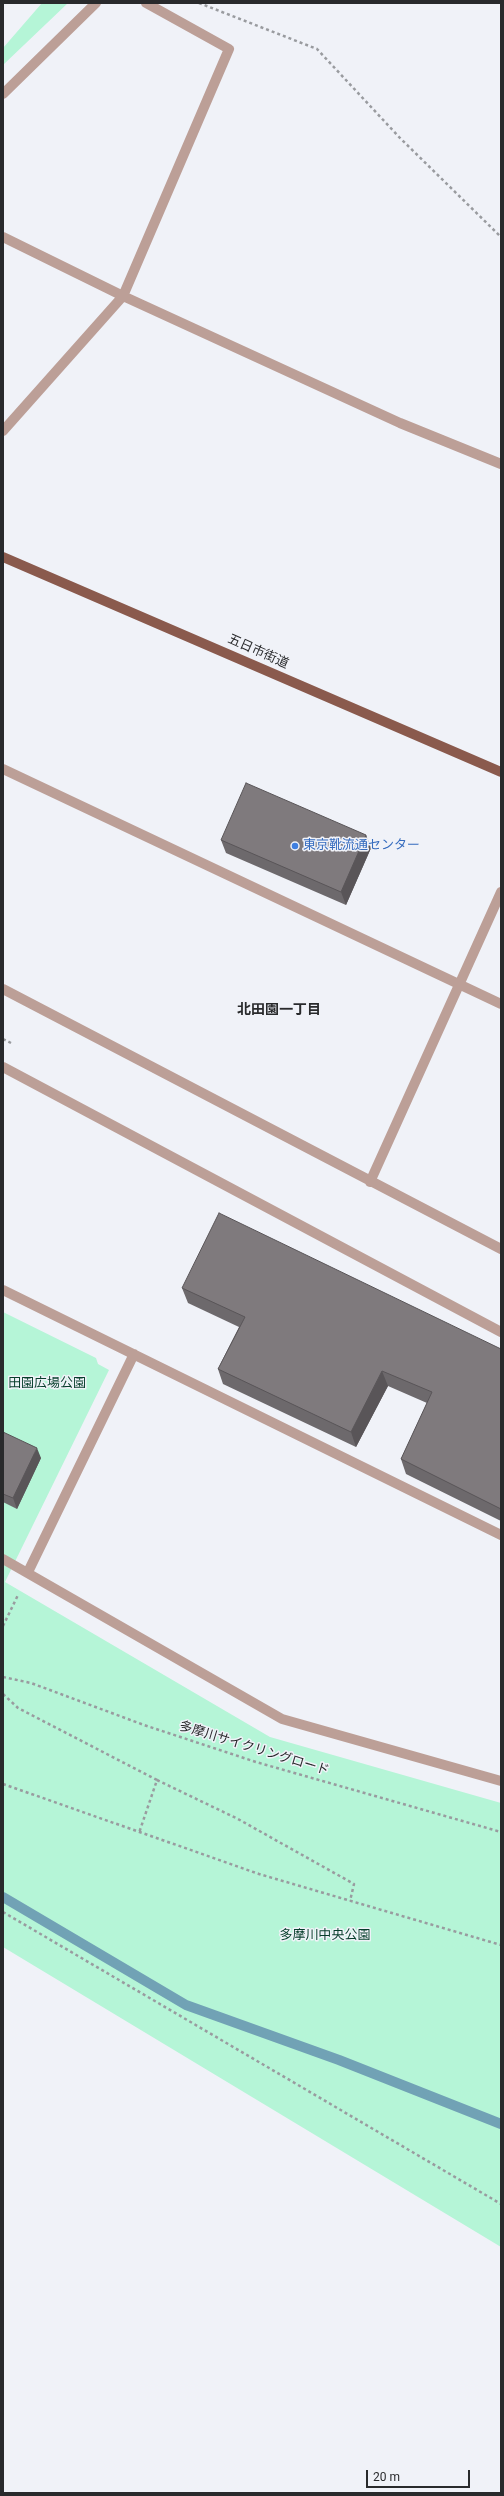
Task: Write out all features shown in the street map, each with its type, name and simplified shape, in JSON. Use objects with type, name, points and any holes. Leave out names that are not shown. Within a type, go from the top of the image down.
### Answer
[{"type":"main road","name":"五日市街道","points":[[3,557],[501,772]]},
{"type":"street","points":[[3,94],[96,3]]},
{"type":"street","points":[[3,431],[123,296],[229,49],[152,5]]},
{"type":"street","points":[[3,237],[123,296],[400,423],[501,464]]},
{"type":"street","points":[[3,769],[501,1004]]},
{"type":"street","points":[[370,1182],[501,892]]},
{"type":"street","points":[[3,989],[370,1182],[501,1249]]},
{"type":"street","points":[[3,1067],[501,1332]]},
{"type":"street","points":[[3,1290],[501,1535]]},
{"type":"street","points":[[28,1572],[134,1354]]},
{"type":"street","points":[[3,1559],[282,1719],[501,1781]]},
{"type":"path","points":[[199,3],[317,49],[400,138],[501,237]]},
{"type":"path","points":[[3,1626],[28,1572]]},
{"type":"path","name":"多摩川サイクリングロード","points":[[3,1677],[31,1684],[144,1725],[256,1762],[501,1832]]},
{"type":"path","points":[[3,1694],[18,1708],[157,1780],[238,1819],[354,1884],[350,1901]]},
{"type":"path","points":[[139,1833],[157,1780]]},
{"type":"path","points":[[3,1784],[259,1874],[501,1945]]},
{"type":"path","points":[[3,1912],[501,2204]]},
{"type":"green space","points":[[42,3],[68,3],[3,65],[3,48]]},
{"type":"green space","name":"多摩川中央公園","points":[[3,1312],[96,1358],[98,1364],[109,1370],[5,1582],[270,1737],[501,1803],[501,2247],[3,1947]]},
{"type":"building","points":[[246,783],[366,835],[341,892],[221,840]]},
{"type":"building","points":[[219,1213],[501,1349],[501,1509],[401,1459],[432,1392],[382,1371],[351,1432],[218,1369],[245,1317],[182,1288]]},
{"type":"building","points":[[3,1432],[37,1448],[13,1498],[3,1494]]},
{"type":"waterway","points":[[3,1897],[186,2005],[339,2060],[501,2124]]},
{"type":"place","name":"東京靴流通センター","points":[[295,846]]},
{"type":"district","name":"北田園一丁目","points":[[279,1010]]},
{"type":"park label","name":"田園広場公園","points":[[47,1384]]}]
